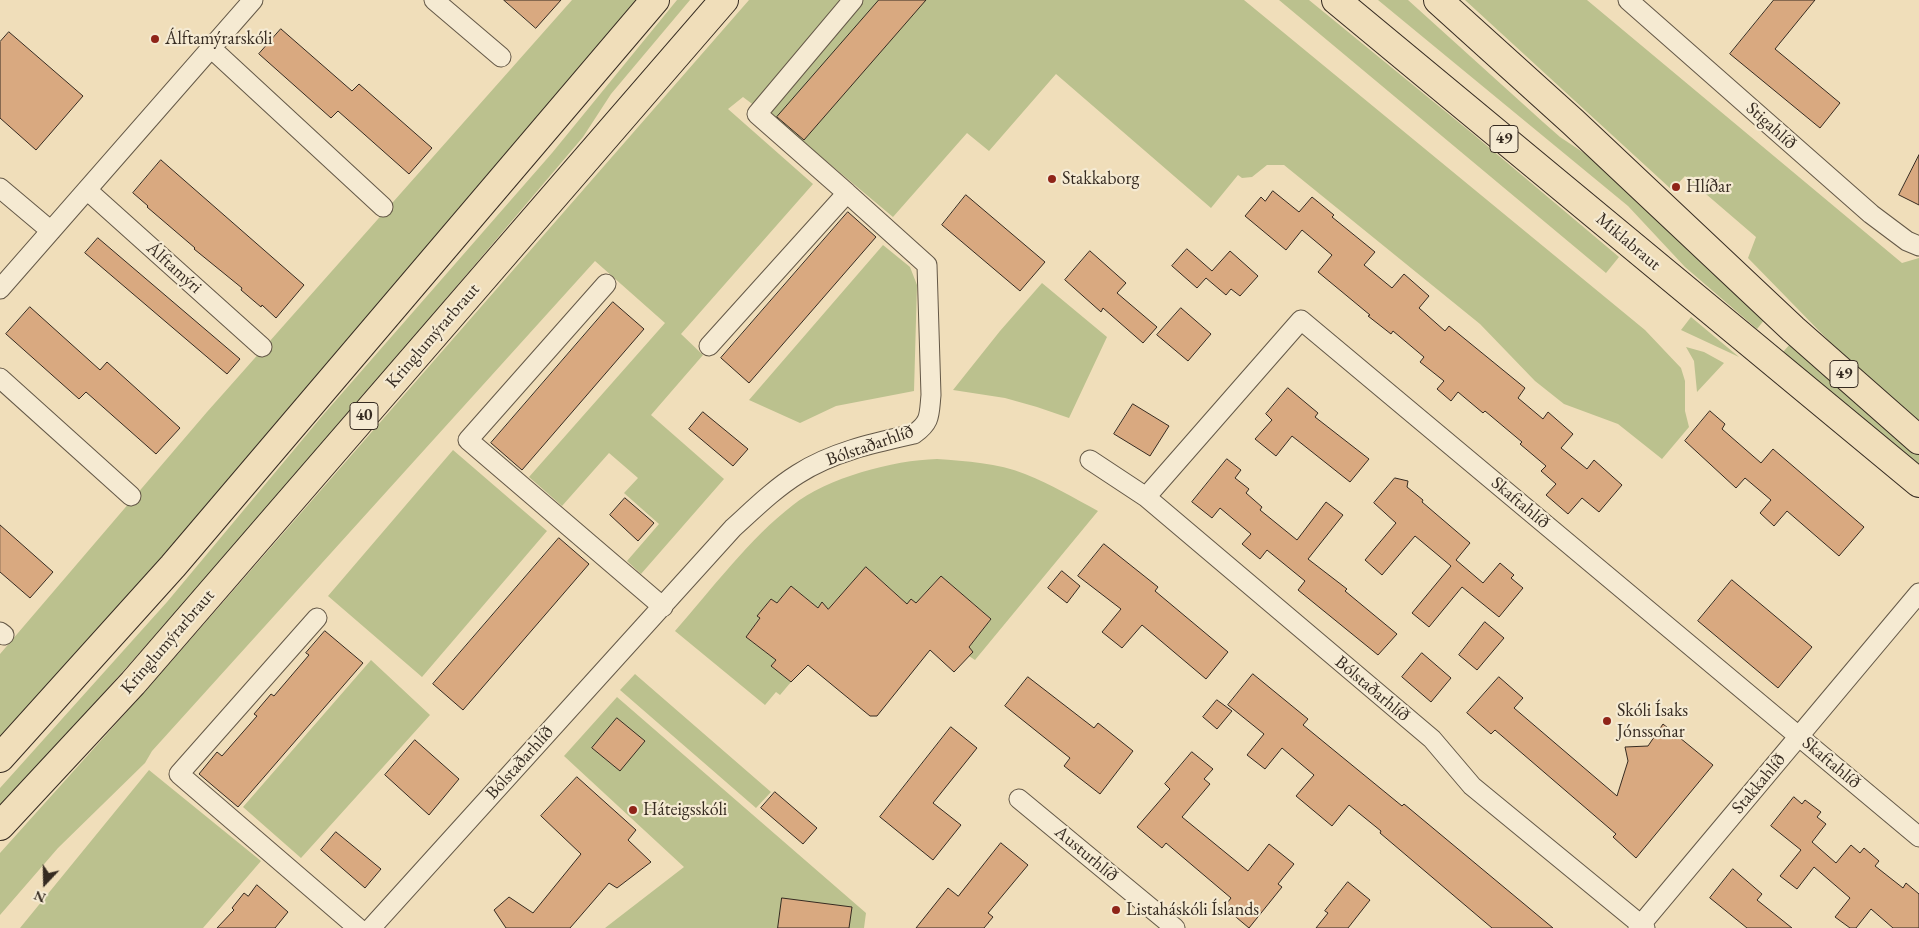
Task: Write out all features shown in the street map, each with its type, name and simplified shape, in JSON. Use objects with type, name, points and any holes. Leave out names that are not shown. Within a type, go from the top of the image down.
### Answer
[{"type":"main road","points":[[0,758],[174,566],[655,0]]},
{"type":"main road","name":"Kringlumýrarbraut","points":[[0,826],[133,683],[724,0]]},
{"type":"main road","name":"Miklabraut","points":[[1336,0],[1919,483]]},
{"type":"main road","name":"49","points":[[1438,0],[1580,128],[1794,329],[1919,440]]},
{"type":"street","points":[[0,290],[253,0]]},
{"type":"street","points":[[434,0],[501,57]]},
{"type":"street","name":"Bólstaðarhlíð","points":[[378,925],[733,528],[771,492],[799,473],[830,457],[914,434],[925,426],[930,413],[931,395],[927,265],[757,114],[853,0]]},
{"type":"street","name":"Stigahlíð","points":[[1628,0],[1871,214],[1906,241],[1919,246]]},
{"type":"street","points":[[211,48],[383,206]]},
{"type":"street","points":[[0,188],[51,231]]},
{"type":"street","name":"Álftamýri","points":[[87,190],[262,347]]},
{"type":"street","points":[[709,346],[847,193]]},
{"type":"street","points":[[606,284],[468,440],[663,607]]},
{"type":"street","name":"Skaftahlíð","points":[[1146,498],[1301,320],[1919,837]]},
{"type":"street","points":[[0,378],[131,496]]},
{"type":"street","points":[[1866,440],[1919,498]]},
{"type":"street","name":"Bólstaðarhlíð","points":[[1090,460],[1146,498],[1432,739],[1472,786],[1641,927]]},
{"type":"street","name":"Stakkahlíð","points":[[1641,927],[1919,593]]},
{"type":"street","points":[[317,618],[180,774],[358,928]]},
{"type":"street","name":"Austurhlíð","points":[[1019,799],[1175,928]]},
{"type":"green space","points":[[572,0],[637,0],[491,186],[0,742],[0,654],[207,412]]},
{"type":"green space","points":[[677,0],[690,0],[611,94],[583,137],[267,510],[0,809],[0,788],[167,602],[323,415],[552,153]]},
{"type":"green space","points":[[749,0],[1244,0],[1645,330],[1681,368],[1685,381],[1685,411],[1689,427],[1662,459],[1618,424],[1564,404],[1535,381],[1480,324],[1284,165],[1267,165],[1252,177],[1242,178],[1238,175],[1211,208],[1056,74],[989,151],[967,133],[893,217],[813,150],[743,97],[728,109],[813,184],[681,334],[703,355],[651,415],[724,479],[641,574],[627,561],[659,524],[624,493],[638,478],[609,453],[562,506],[529,477],[665,323],[595,261],[152,751],[145,763],[58,848],[0,915],[0,853],[149,687]]},
{"type":"green space","points":[[1279,0],[1309,0],[1473,134],[1619,257],[1606,273]]},
{"type":"green space","points":[[1378,0],[1408,0],[1560,137],[1599,163],[1765,319],[1757,329],[1685,267],[1628,206]]},
{"type":"green space","points":[[1465,0],[1587,0],[1902,263],[1919,258],[1919,423],[1830,342],[1748,258],[1756,237],[1685,176],[1672,190]]},
{"type":"green space","points":[[883,245],[910,267],[917,285],[914,391],[836,406],[800,423],[749,400]]},
{"type":"green space","points":[[1042,283],[1107,337],[1069,418],[1005,398],[953,390],[1000,331]]},
{"type":"green space","points":[[1691,317],[1739,357],[1681,330]]},
{"type":"green space","points":[[1791,343],[1919,454],[1919,466],[1783,352]]},
{"type":"green space","points":[[1686,347],[1704,352],[1724,363],[1697,392],[1694,361]]},
{"type":"green space","points":[[453,450],[547,531],[422,677],[328,596]]},
{"type":"green space","points":[[937,459],[982,463],[1015,470],[1044,482],[1098,511],[975,660],[969,656],[973,652],[969,647],[991,619],[941,576],[916,603],[911,599],[907,604],[866,567],[828,609],[822,603],[818,608],[791,586],[777,603],[771,599],[757,616],[760,618],[746,637],[776,660],[771,666],[791,682],[780,695],[776,692],[765,705],[675,631],[761,533],[807,495],[861,472],[901,463]]},
{"type":"green space","points":[[371,660],[430,715],[301,858],[243,807]]},
{"type":"green space","points":[[635,674],[771,792],[756,808],[620,690]]},
{"type":"green space","points":[[617,697],[866,913],[864,928],[605,928],[684,867],[564,756]]},
{"type":"green space","points":[[149,770],[261,861],[203,928],[20,928]]},
{"type":"building","points":[[504,0],[561,0],[536,28]]},
{"type":"building","points":[[879,0],[926,0],[804,140],[777,117]]},
{"type":"building","points":[[1774,0],[1815,0],[1775,49],[1840,103],[1820,128],[1730,54]]},
{"type":"building","points":[[281,29],[352,91],[359,84],[432,148],[409,174],[338,111],[331,118],[259,54]]},
{"type":"building","points":[[9,32],[83,96],[36,150],[0,118],[0,42]]},
{"type":"building","points":[[1919,155],[1919,205],[1899,195]]},
{"type":"building","points":[[161,160],[304,285],[276,318],[194,249],[133,193]]},
{"type":"building","points":[[1273,191],[1299,212],[1312,197],[1334,215],[1332,217],[1375,252],[1364,265],[1392,288],[1404,274],[1429,296],[1419,308],[1445,331],[1449,326],[1525,388],[1518,398],[1543,419],[1548,412],[1573,434],[1561,448],[1587,469],[1594,460],[1622,485],[1599,512],[1582,498],[1568,514],[1546,495],[1556,484],[1541,471],[1546,466],[1520,444],[1522,442],[1485,411],[1483,413],[1458,392],[1451,401],[1437,389],[1444,381],[1420,362],[1424,357],[1393,331],[1391,334],[1368,316],[1370,315],[1318,272],[1332,255],[1302,230],[1286,250],[1245,216],[1261,197],[1265,201]]},
{"type":"building","points":[[966,195],[1045,262],[1020,291],[942,225]]},
{"type":"building","points":[[848,212],[876,237],[749,383],[721,358]]},
{"type":"building","points":[[98,238],[240,359],[227,374],[85,253]]},
{"type":"building","points":[[1187,249],[1212,271],[1230,251],[1258,276],[1240,296],[1231,289],[1226,295],[1206,278],[1197,288],[1172,266]]},
{"type":"building","points":[[1090,251],[1126,283],[1117,293],[1157,327],[1143,343],[1103,308],[1101,312],[1065,280]]},
{"type":"building","points":[[613,302],[644,329],[522,470],[491,443]]},
{"type":"building","points":[[30,307],[100,370],[107,362],[180,428],[156,454],[86,392],[79,399],[6,334]]},
{"type":"building","points":[[1181,308],[1211,334],[1188,361],[1157,335]]},
{"type":"building","points":[[1288,388],[1318,413],[1315,417],[1369,459],[1350,482],[1292,436],[1276,456],[1255,439],[1272,420],[1266,414]]},
{"type":"building","points":[[1133,404],[1169,426],[1150,456],[1114,434]]},
{"type":"building","points":[[1710,411],[1725,424],[1722,429],[1761,463],[1773,449],[1864,527],[1839,556],[1787,511],[1774,526],[1760,513],[1771,500],[1745,478],[1736,488],[1685,441]]},
{"type":"building","points":[[703,412],[748,449],[733,466],[689,429]]},
{"type":"building","points":[[1227,459],[1241,470],[1235,478],[1249,489],[1246,493],[1262,507],[1260,510],[1297,540],[1326,502],[1343,515],[1308,559],[1347,589],[1345,591],[1397,634],[1378,655],[1298,590],[1305,581],[1267,550],[1260,559],[1242,544],[1251,534],[1220,508],[1212,518],[1192,502]]},
{"type":"building","points":[[1395,478],[1408,481],[1407,487],[1423,500],[1422,502],[1470,543],[1456,560],[1483,583],[1500,563],[1514,575],[1511,578],[1523,588],[1499,617],[1462,587],[1429,627],[1412,613],[1451,566],[1415,536],[1382,575],[1365,560],[1396,523],[1374,503]]},
{"type":"building","points":[[625,498],[654,523],[638,541],[610,515]]},
{"type":"building","points":[[0,525],[53,572],[30,598],[0,572]]},
{"type":"building","points":[[559,538],[589,564],[463,710],[433,684]]},
{"type":"building","points":[[1104,544],[1158,587],[1155,591],[1228,652],[1206,679],[1142,625],[1122,648],[1102,632],[1121,609],[1078,576]]},
{"type":"building","points":[[866,567],[907,604],[911,599],[916,603],[941,576],[991,619],[969,647],[973,652],[954,672],[930,650],[877,716],[870,716],[808,665],[791,682],[771,666],[776,660],[746,637],[760,618],[757,616],[771,599],[777,603],[791,586],[818,608],[822,602],[828,609]]},
{"type":"building","points":[[1062,571],[1080,586],[1067,603],[1048,588]]},
{"type":"building","points":[[1732,580],[1812,647],[1778,688],[1698,621]]},
{"type":"building","points":[[1485,622],[1504,638],[1477,670],[1459,655]]},
{"type":"building","points":[[325,631],[363,663],[238,807],[199,774],[217,752],[222,756],[257,716],[254,714],[271,694],[274,696],[309,655],[306,653]]},
{"type":"building","points":[[1422,653],[1451,678],[1431,702],[1402,677]]},
{"type":"building","points":[[1253,674],[1308,719],[1303,725],[1402,806],[1404,804],[1553,928],[1492,928],[1349,805],[1332,826],[1296,796],[1314,775],[1282,748],[1265,769],[1247,755],[1264,734],[1228,705]]},
{"type":"building","points":[[1028,677],[1094,728],[1098,723],[1133,751],[1100,794],[1064,766],[1070,758],[1005,706]]},
{"type":"building","points":[[1499,677],[1523,698],[1514,708],[1617,796],[1628,761],[1625,747],[1648,746],[1663,724],[1713,765],[1636,858],[1613,837],[1616,834],[1495,730],[1491,734],[1467,713]]},
{"type":"building","points":[[1217,700],[1232,711],[1217,729],[1203,717]]},
{"type":"building","points":[[617,718],[645,741],[620,771],[592,748]]},
{"type":"building","points":[[951,727],[977,748],[933,803],[961,825],[933,860],[880,817]]},
{"type":"building","points":[[415,740],[459,779],[429,815],[385,775]]},
{"type":"building","points":[[1192,752],[1213,769],[1204,779],[1210,784],[1182,817],[1248,871],[1269,844],[1294,864],[1278,884],[1282,887],[1249,928],[1224,907],[1231,898],[1166,843],[1162,848],[1137,827],[1170,789],[1165,784]]},
{"type":"building","points":[[577,777],[636,830],[628,840],[651,862],[617,888],[609,883],[570,928],[506,928],[494,910],[509,897],[533,913],[581,854],[541,816]]},
{"type":"building","points":[[775,792],[817,828],[803,844],[761,808]]},
{"type":"building","points":[[1794,797],[1802,804],[1805,800],[1821,812],[1817,817],[1826,824],[1812,842],[1836,863],[1851,845],[1860,853],[1864,848],[1879,861],[1875,866],[1903,888],[1906,883],[1919,894],[1919,928],[1893,928],[1871,909],[1856,928],[1850,928],[1835,917],[1850,898],[1814,867],[1797,889],[1780,876],[1801,850],[1771,826]]},
{"type":"building","points":[[336,832],[381,869],[365,888],[321,850]]},
{"type":"building","points":[[1001,843],[1028,865],[988,913],[993,917],[984,928],[916,928],[948,888],[958,896]]},
{"type":"building","points":[[1733,869],[1762,894],[1757,900],[1792,928],[1747,928],[1710,898]]},
{"type":"building","points":[[1348,882],[1370,900],[1348,928],[1316,928],[1328,913],[1325,911]]},
{"type":"building","points":[[257,885],[288,912],[275,928],[217,928],[234,910],[232,908],[244,893],[248,896]]},
{"type":"building","points":[[782,898],[852,907],[849,928],[778,928]]},
{"type":"place","name":"Álftamýrarskóli","points":[[155,39]]},
{"type":"place","name":"Stakkaborg","points":[[1052,179]]},
{"type":"place","name":"Hlíðar","points":[[1676,187]]},
{"type":"place","name":"Skóli Ísaks Jónssonar","points":[[1607,721]]},
{"type":"place","name":"Háteigsskóli","points":[[633,810]]},
{"type":"place","name":"Listaháskóli Íslands","points":[[1116,910]]}]
